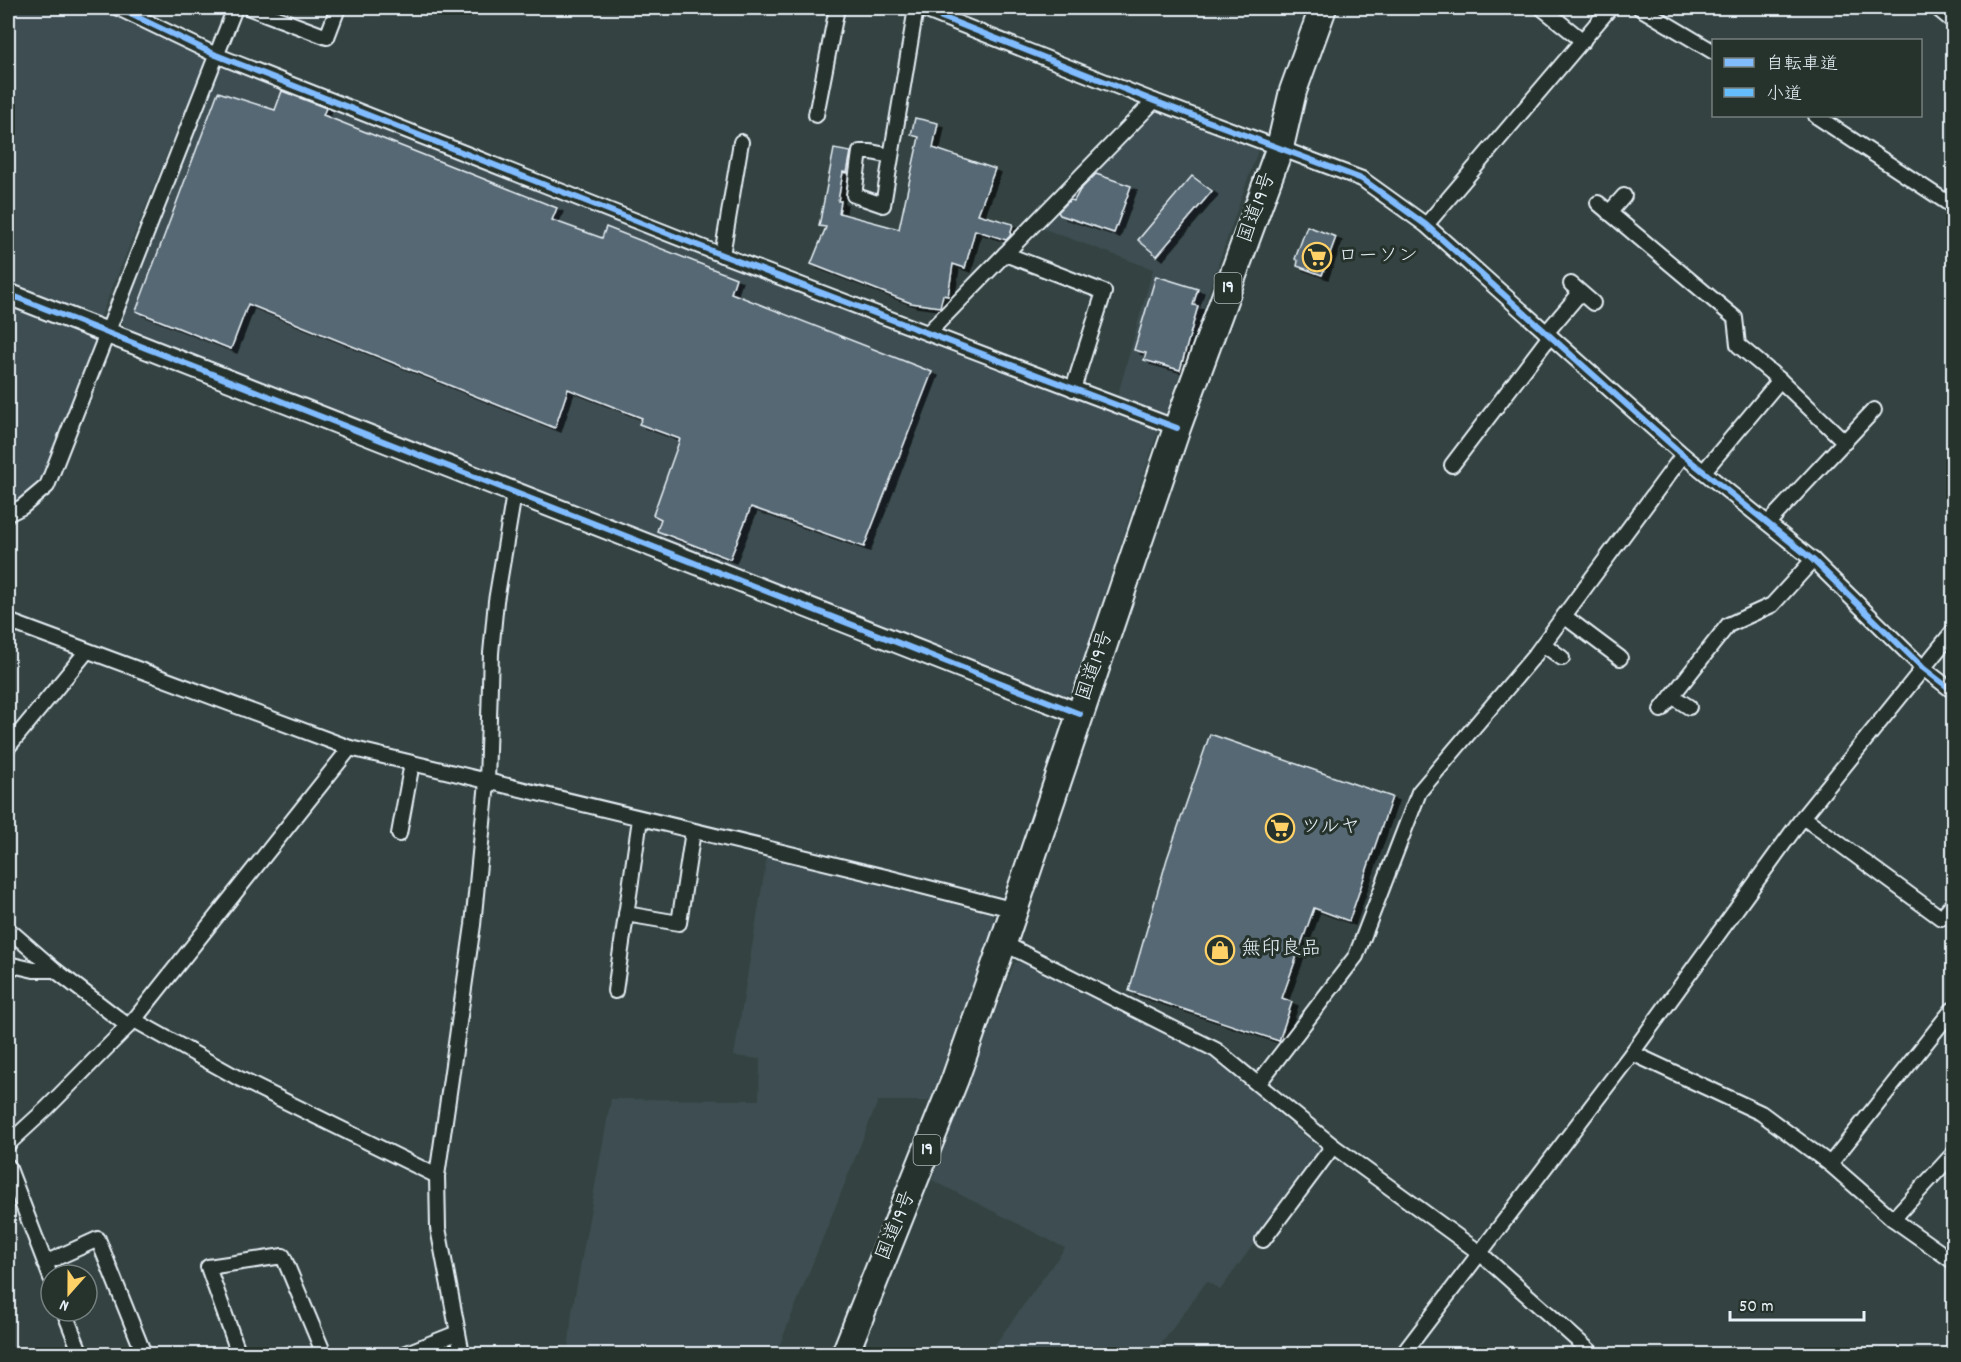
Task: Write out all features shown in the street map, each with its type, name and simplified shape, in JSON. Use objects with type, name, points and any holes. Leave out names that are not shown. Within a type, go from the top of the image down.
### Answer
[{"type":"highway","name":"国道19号","points":[[845,1354],[955,1079],[1004,943],[1176,428],[1280,147],[1293,91],[1323,8]]},
{"type":"street","points":[[118,8],[216,55],[723,255],[1176,428]]},
{"type":"street","points":[[8,514],[22,507],[47,486],[235,8]]},
{"type":"street","points":[[250,8],[327,37],[338,8]]},
{"type":"street","points":[[816,115],[837,8]]},
{"type":"street","points":[[891,156],[917,8],[1362,179],[1426,225],[1683,455],[1814,560],[1923,668],[1953,692]]},
{"type":"street","points":[[1542,8],[1583,41]]},
{"type":"street","points":[[1426,225],[1610,8]]},
{"type":"street","points":[[1641,8],[1712,51]]},
{"type":"street","points":[[1937,8],[1953,22]]},
{"type":"street","points":[[928,333],[1154,101]]},
{"type":"street","points":[[1818,117],[1953,207]]},
{"type":"street","points":[[723,255],[741,142]]},
{"type":"street","points":[[1610,213],[1624,196]]},
{"type":"street","points":[[1598,203],[1735,318],[1738,345],[1780,380],[1845,442]]},
{"type":"street","points":[[1005,254],[1104,292],[1073,389]]},
{"type":"street","points":[[1452,465],[1548,334],[1575,288],[1593,303]]},
{"type":"street","points":[[8,294],[1080,714]]},
{"type":"street","points":[[1704,471],[1780,380]]},
{"type":"street","points":[[1768,523],[1874,410]]},
{"type":"street","points":[[1258,1084],[1356,956],[1419,792],[1543,644],[1683,455]]},
{"type":"street","points":[[462,1354],[438,1228],[437,1176],[473,925],[487,782],[491,653],[496,601],[514,494]]},
{"type":"street","points":[[1661,710],[1728,625],[1772,605],[1814,560]]},
{"type":"street","points":[[1564,616],[1620,658]]},
{"type":"street","points":[[8,621],[350,748],[1014,910]]},
{"type":"street","points":[[1403,1354],[1632,1053],[1803,817],[1953,630]]},
{"type":"street","points":[[1543,644],[1562,658]]},
{"type":"street","points":[[8,747],[87,651]]},
{"type":"street","points":[[1672,696],[1689,707]]},
{"type":"street","points":[[8,1144],[131,1023],[350,748]]},
{"type":"street","points":[[399,834],[412,763]]},
{"type":"street","points":[[1803,817],[1941,918],[1953,902]]},
{"type":"street","points":[[615,991],[640,819]]},
{"type":"street","points":[[626,914],[679,923],[693,831]]},
{"type":"street","points":[[8,929],[55,970],[131,1023],[437,1176]]},
{"type":"street","points":[[1004,943],[1216,1050],[1333,1146],[1480,1253],[1593,1354]]},
{"type":"street","points":[[8,964],[34,970],[55,970]]},
{"type":"street","points":[[1830,1164],[1952,1010],[1953,1012]]},
{"type":"street","points":[[1632,1053],[1761,1113],[1830,1164],[1893,1219],[1953,1262]]},
{"type":"street","points":[[1263,1240],[1333,1146]]},
{"type":"street","points":[[1893,1219],[1953,1153]]},
{"type":"street","points":[[8,1166],[45,1263],[98,1239],[144,1354]]},
{"type":"street","points":[[239,1354],[208,1267],[283,1256],[324,1354]]},
{"type":"street","points":[[69,1323],[81,1354]]},
{"type":"street","points":[[404,1354],[457,1333]]},
{"type":"shaded area","points":[[8,8],[98,8],[206,59],[100,318],[8,282]]},
{"type":"shaded area","points":[[221,64],[1155,425],[1158,431],[1072,692],[1064,695],[128,331],[121,320]]},
{"type":"shaded area","points":[[1158,108],[1259,147],[1166,414],[1161,416],[1117,398],[1153,269],[1039,227],[1148,112]]},
{"type":"shaded area","points":[[8,305],[95,339],[42,478],[16,501],[8,504]]},
{"type":"shaded area","points":[[767,857],[992,914],[996,922],[930,1101],[878,1101],[776,1354],[568,1354],[572,1312],[611,1099],[759,1100],[760,1059],[734,1056]]},
{"type":"shaded area","points":[[1021,962],[1201,1049],[1221,1062],[1287,1122],[1323,1150],[1220,1290],[1207,1281],[1154,1354],[999,1354],[994,1346],[1065,1248],[932,1180],[1014,963]]},
{"type":"building","points":[[282,91],[326,108],[323,115],[557,208],[552,220],[602,238],[606,227],[736,278],[731,293],[932,372],[864,547],[751,507],[730,559],[657,531],[661,519],[653,515],[680,439],[639,424],[642,418],[568,389],[555,428],[248,304],[231,349],[136,311],[218,92],[275,110]]},
{"type":"building","points":[[915,118],[938,123],[933,148],[995,169],[978,214],[1013,224],[1010,236],[1006,240],[975,230],[965,268],[953,264],[948,296],[943,295],[940,307],[911,303],[811,264],[826,227],[819,226],[834,149],[851,152],[847,173],[843,172],[838,201],[841,201],[839,213],[899,229],[919,137],[911,135]]},
{"type":"building","points":[[1096,174],[1131,186],[1114,233],[1060,215],[1058,212],[1070,200],[1074,201],[1080,190]]},
{"type":"building","points":[[1192,176],[1212,191],[1157,256],[1138,240]]},
{"type":"building","points":[[1307,226],[1336,237],[1322,275],[1297,266],[1298,261],[1295,259]]},
{"type":"building","points":[[1156,276],[1198,289],[1193,305],[1198,306],[1180,370],[1144,360],[1146,353],[1134,350]]},
{"type":"building","points":[[1210,734],[1392,797],[1349,921],[1314,908],[1282,998],[1292,1002],[1279,1041],[1129,991],[1167,859]]},
{"type":"cycle path","points":[[118,8],[216,55],[722,255],[1177,428]]},
{"type":"cycle path","points":[[919,8],[1154,101],[1362,179],[1426,225],[1683,455],[1813,560],[1923,668],[1954,692]]},
{"type":"cycle path","points":[[8,294],[1080,714]]},
{"type":"place","name":"ローソン","points":[[1317,257]]},
{"type":"place","name":"ツルヤ","points":[[1280,828]]},
{"type":"place","name":"無印良品","points":[[1220,950]]}]
